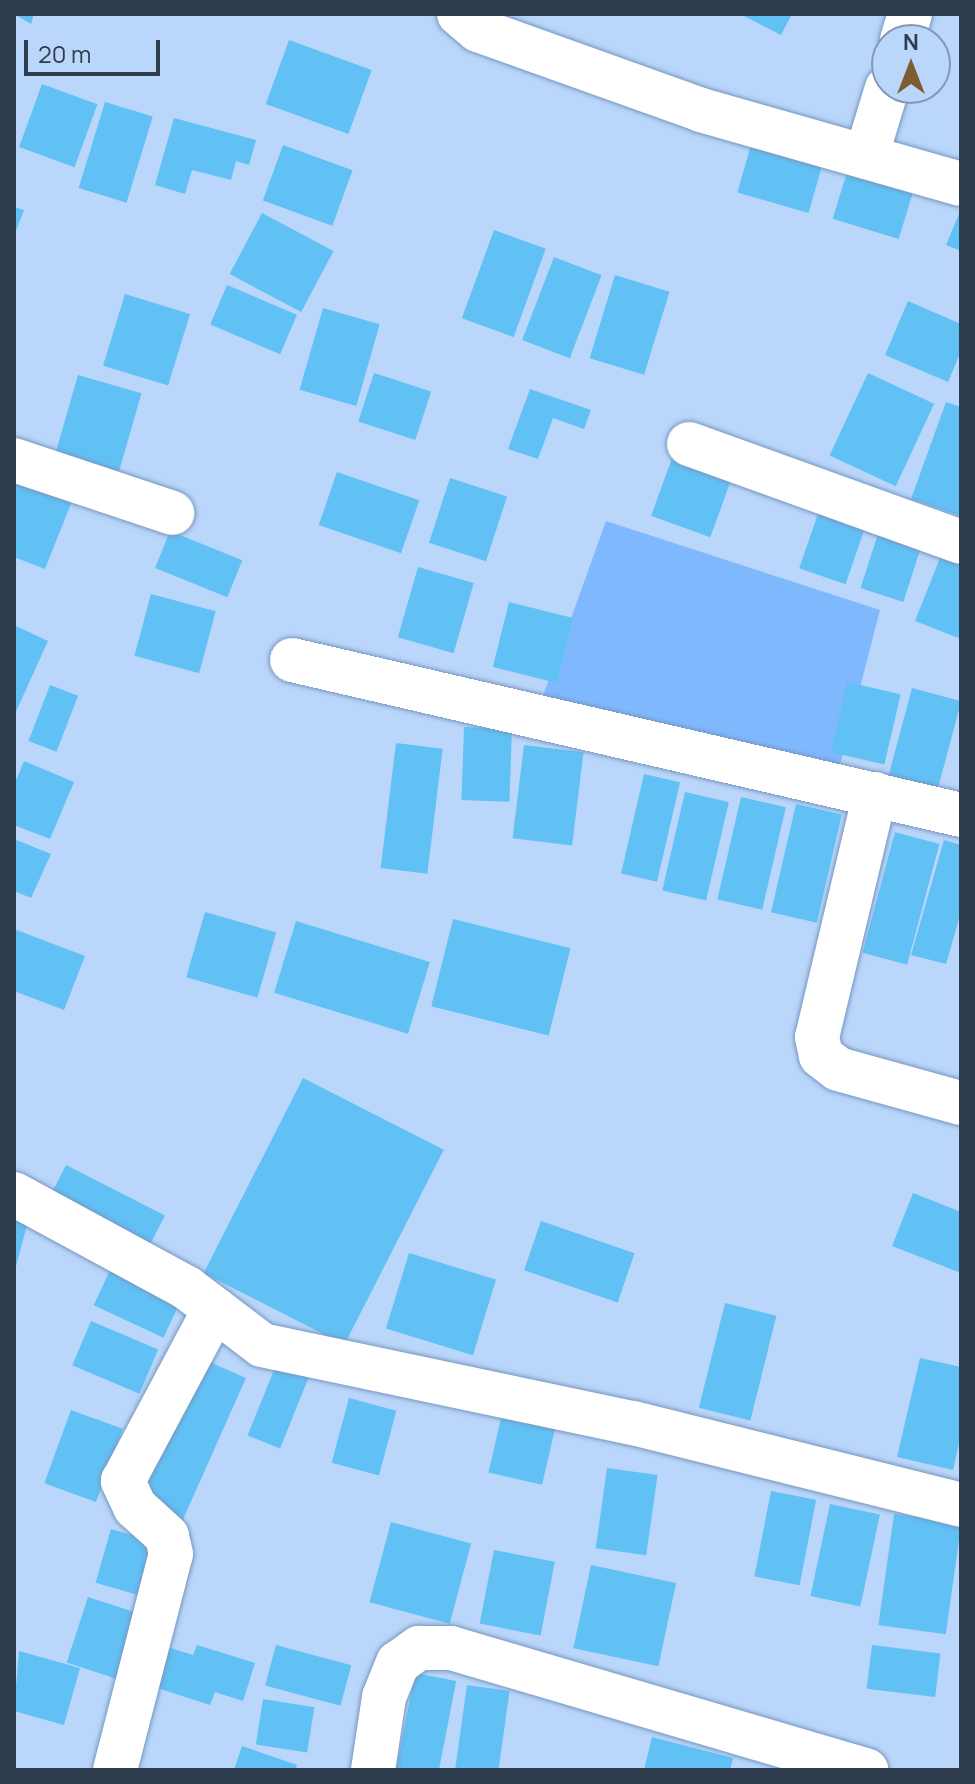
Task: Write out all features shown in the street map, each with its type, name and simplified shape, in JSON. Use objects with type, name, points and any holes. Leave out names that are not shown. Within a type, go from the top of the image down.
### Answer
[{"type":"street","points":[[459,14],[478,30],[701,110],[961,184]]},
{"type":"street","points":[[866,157],[882,104]]},
{"type":"street","points":[[689,444],[961,542]]},
{"type":"street","points":[[14,460],[172,513]]},
{"type":"street","points":[[292,660],[961,815]]},
{"type":"street","points":[[875,794],[817,1037],[821,1056],[838,1069],[961,1103]]},
{"type":"street","points":[[14,1194],[187,1288],[262,1345],[633,1423],[961,1505]]},
{"type":"street","points":[[115,1770],[171,1554],[167,1536],[135,1507],[123,1481],[215,1309]]},
{"type":"street","points":[[373,1770],[384,1697],[398,1663],[419,1648],[451,1648],[866,1770]]},
{"type":"water","points":[[606,521],[880,610],[838,773],[543,696]]},
{"type":"building","points":[[14,14],[34,14],[31,24]]},
{"type":"building","points":[[740,14],[792,14],[781,35]]},
{"type":"building","points":[[289,40],[372,70],[348,134],[266,104]]},
{"type":"building","points":[[42,84],[97,104],[75,167],[19,147]]},
{"type":"building","points":[[105,102],[153,117],[127,203],[79,188]]},
{"type":"building","points":[[174,118],[256,140],[249,165],[236,161],[231,180],[192,170],[185,194],[155,185]]},
{"type":"building","points":[[755,131],[826,151],[808,213],[737,193]]},
{"type":"building","points":[[283,145],[353,170],[332,226],[263,200]]},
{"type":"building","points":[[847,172],[913,192],[899,239],[833,219]]},
{"type":"building","points":[[14,207],[24,210],[14,236]]},
{"type":"building","points":[[961,209],[961,251],[946,245]]},
{"type":"building","points":[[262,213],[334,251],[301,312],[230,274]]},
{"type":"building","points":[[494,230],[546,249],[514,337],[462,318]]},
{"type":"building","points":[[554,257],[602,275],[570,358],[522,340]]},
{"type":"building","points":[[615,275],[670,292],[644,375],[590,358]]},
{"type":"building","points":[[227,285],[297,315],[280,354],[210,325]]},
{"type":"building","points":[[125,294],[190,314],[168,386],[103,366]]},
{"type":"building","points":[[908,301],[961,324],[961,351],[948,382],[885,355]]},
{"type":"building","points":[[323,308],[380,324],[356,406],[300,390]]},
{"type":"building","points":[[374,373],[431,392],[415,440],[358,422]]},
{"type":"building","points":[[868,373],[934,404],[896,486],[830,455]]},
{"type":"building","points":[[78,375],[141,393],[119,471],[56,453]]},
{"type":"building","points":[[530,389],[591,410],[584,429],[553,418],[538,459],[508,449]]},
{"type":"building","points":[[946,402],[961,407],[961,516],[911,499]]},
{"type":"building","points":[[675,450],[734,472],[710,537],[651,516]]},
{"type":"building","points":[[337,472],[419,500],[401,553],[319,525]]},
{"type":"building","points":[[14,473],[74,496],[45,569],[14,557]]},
{"type":"building","points":[[450,478],[507,497],[486,561],[429,543]]},
{"type":"building","points":[[821,505],[867,521],[846,584],[799,568]]},
{"type":"building","points":[[170,531],[242,560],[227,597],[155,568]]},
{"type":"building","points":[[879,531],[922,545],[903,602],[860,588]]},
{"type":"building","points":[[942,553],[961,561],[961,639],[915,621]]},
{"type":"building","points":[[418,567],[474,583],[454,653],[398,637]]},
{"type":"building","points":[[151,594],[216,611],[199,673],[134,656]]},
{"type":"building","points":[[509,602],[573,618],[557,683],[493,667]]},
{"type":"building","points":[[14,625],[48,641],[14,716]]},
{"type":"building","points":[[847,682],[901,694],[884,765],[831,752]]},
{"type":"building","points":[[50,685],[78,696],[57,752],[28,741]]},
{"type":"building","points":[[912,688],[961,701],[937,790],[888,777]]},
{"type":"building","points":[[464,727],[512,729],[509,802],[461,800]]},
{"type":"building","points":[[396,743],[443,749],[427,874],[381,868]]},
{"type":"building","points":[[524,745],[584,752],[572,846],[513,838]]},
{"type":"building","points":[[24,761],[74,782],[50,839],[14,825],[14,785]]},
{"type":"building","points":[[644,774],[680,782],[657,882],[621,873]]},
{"type":"building","points":[[685,792],[729,802],[706,901],[662,890]]},
{"type":"building","points":[[741,797],[786,807],[762,910],[717,899]]},
{"type":"building","points":[[796,804],[842,815],[817,923],[771,912]]},
{"type":"building","points":[[895,832],[939,844],[907,965],[863,953]]},
{"type":"building","points":[[14,839],[51,854],[31,898],[14,891]]},
{"type":"building","points":[[944,840],[961,845],[961,912],[946,964],[911,955]]},
{"type":"building","points":[[205,912],[276,932],[257,998],[186,977]]},
{"type":"building","points":[[453,919],[570,948],[549,1036],[431,1006]]},
{"type":"building","points":[[296,921],[430,962],[408,1034],[274,993]]},
{"type":"building","points":[[14,929],[85,956],[64,1010],[14,991]]},
{"type":"building","points":[[303,1078],[444,1150],[344,1345],[204,1273]]},
{"type":"building","points":[[66,1165],[165,1215],[146,1253],[47,1202]]},
{"type":"building","points":[[913,1193],[961,1212],[961,1273],[892,1246]]},
{"type":"building","points":[[14,1217],[28,1221],[15,1270],[14,1270]]},
{"type":"building","points":[[541,1221],[635,1253],[618,1302],[524,1270]]},
{"type":"building","points":[[409,1253],[496,1280],[473,1355],[386,1329]]},
{"type":"building","points":[[111,1268],[181,1301],[163,1338],[94,1305]]},
{"type":"building","points":[[725,1303],[776,1316],[750,1421],[699,1408]]},
{"type":"building","points":[[91,1321],[158,1350],[139,1394],[72,1365]]},
{"type":"building","points":[[920,1358],[961,1367],[961,1434],[953,1470],[897,1457]]},
{"type":"building","points":[[203,1359],[246,1378],[182,1522],[139,1502]]},
{"type":"building","points":[[276,1365],[308,1378],[280,1449],[248,1435]]},
{"type":"building","points":[[349,1398],[396,1411],[379,1475],[332,1463]]},
{"type":"building","points":[[71,1410],[123,1429],[96,1502],[44,1483]]},
{"type":"building","points":[[502,1414],[556,1426],[542,1485],[489,1472]]},
{"type":"building","points":[[607,1468],[658,1475],[646,1555],[596,1548]]},
{"type":"building","points":[[771,1491],[816,1500],[800,1585],[754,1576]]},
{"type":"building","points":[[830,1504],[880,1515],[860,1607],[810,1596]]},
{"type":"building","points":[[894,1514],[961,1523],[946,1634],[878,1625]]},
{"type":"building","points":[[391,1522],[471,1543],[450,1624],[370,1602]]},
{"type":"building","points":[[111,1529],[163,1544],[147,1598],[96,1583]]},
{"type":"building","points":[[494,1550],[555,1562],[541,1635],[480,1624]]},
{"type":"building","points":[[591,1565],[676,1583],[658,1666],[573,1648]]},
{"type":"building","points":[[88,1597],[146,1616],[125,1681],[67,1663]]},
{"type":"building","points":[[155,1643],[193,1655],[197,1645],[255,1663],[243,1701],[215,1692],[210,1705],[142,1683]]},
{"type":"building","points":[[276,1645],[351,1665],[340,1706],[265,1686]]},
{"type":"building","points":[[872,1645],[940,1653],[935,1697],[867,1689]]},
{"type":"building","points":[[19,1651],[80,1668],[64,1725],[14,1711]]},
{"type":"building","points":[[415,1673],[456,1681],[439,1770],[396,1770]]},
{"type":"building","points":[[467,1685],[510,1691],[498,1770],[455,1770]]},
{"type":"building","points":[[263,1699],[314,1707],[307,1753],[256,1744]]},
{"type":"building","points":[[652,1737],[733,1758],[730,1770],[644,1770]]},
{"type":"building","points":[[242,1746],[297,1765],[295,1770],[234,1770]]}]
